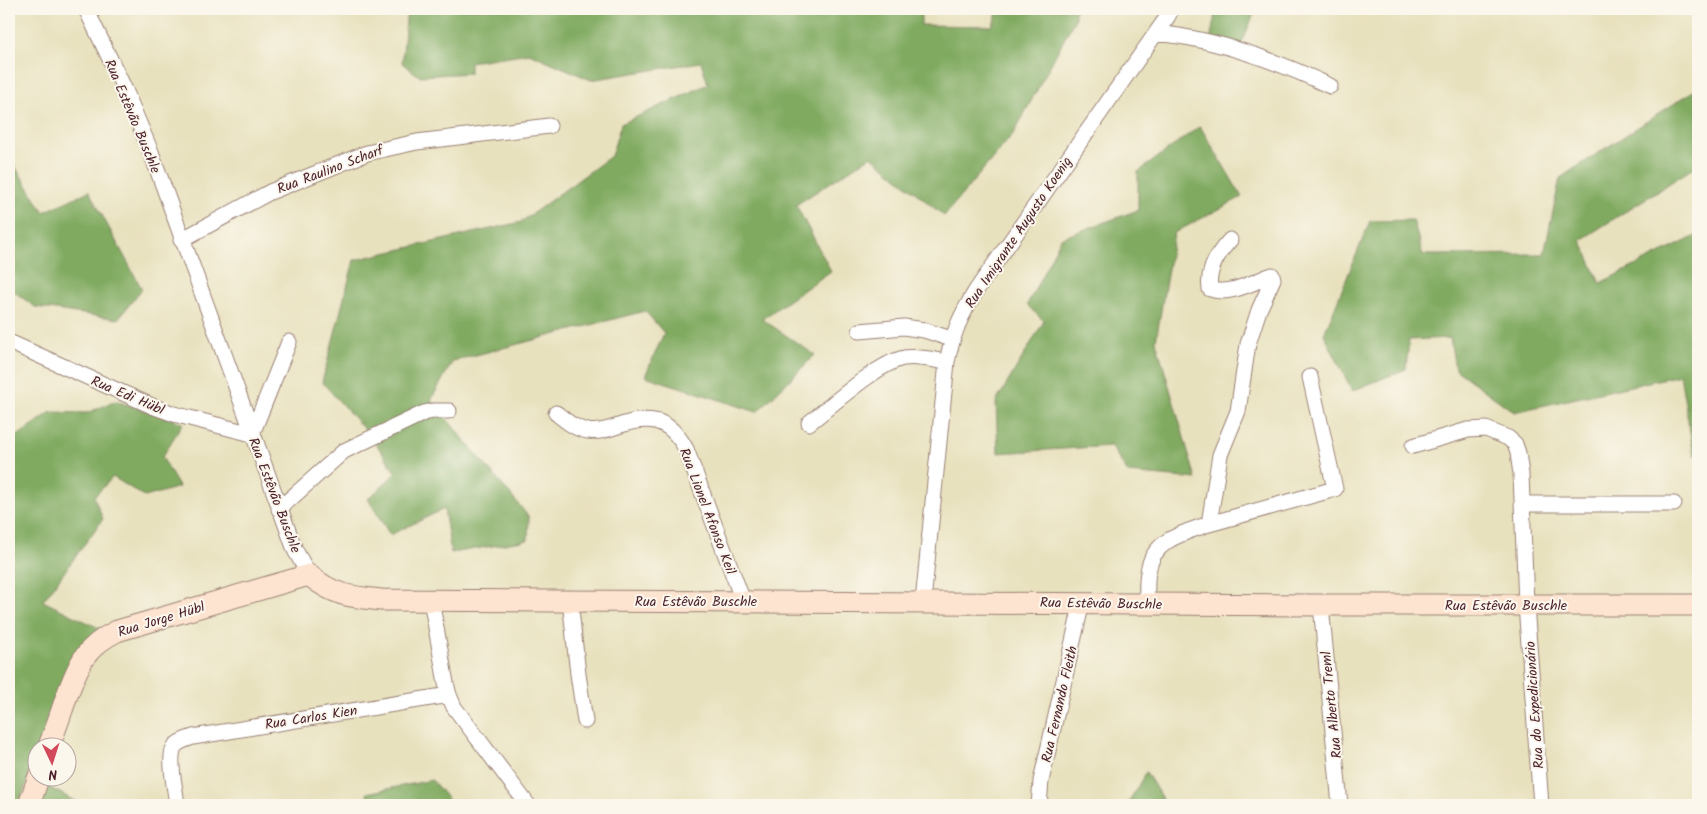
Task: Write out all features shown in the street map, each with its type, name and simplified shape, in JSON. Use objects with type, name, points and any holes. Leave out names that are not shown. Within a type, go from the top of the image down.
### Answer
[{"type":"street","name":"Rua Estêvão Buschle","points":[[86,9],[136,116],[295,550],[309,575],[323,587],[342,594],[382,600],[1698,605]]},
{"type":"street","name":"Rua Imigrante Augusto Koenig","points":[[923,602],[946,362],[951,339],[965,308],[977,289],[1171,9]]},
{"type":"street","points":[[1156,33],[1187,36],[1239,50],[1303,73],[1330,86]]},
{"type":"street","name":"Rua Raulino Scharf","points":[[181,240],[270,192],[367,153],[417,142],[549,126]]},
{"type":"street","points":[[1209,524],[1220,455],[1238,411],[1248,344],[1274,276],[1272,275],[1228,291],[1218,292],[1210,289],[1209,279],[1216,259],[1230,240]]},
{"type":"street","points":[[860,331],[904,327],[924,330],[951,339]]},
{"type":"street","name":"Rua Edi Hübl","points":[[9,342],[152,406],[174,414],[252,434]]},
{"type":"street","points":[[252,434],[289,342]]},
{"type":"street","points":[[808,423],[873,373],[893,362],[914,358],[946,362]]},
{"type":"street","points":[[1146,603],[1148,572],[1155,551],[1173,538],[1209,524],[1335,489],[1310,377]]},
{"type":"street","points":[[279,509],[344,451],[424,413],[449,411]]},
{"type":"street","name":"Rua Lionel Afonso Keil","points":[[556,413],[574,427],[589,432],[646,419],[662,423],[676,434],[686,449],[743,601]]},
{"type":"street","name":"Rua do Expedicionário","points":[[1413,446],[1477,429],[1486,429],[1508,438],[1515,444],[1518,453],[1522,504],[1526,605],[1541,805]]},
{"type":"street","points":[[1522,504],[1674,504]]},
{"type":"street","name":"Rua Jorge Hübl","points":[[53,736],[77,668],[89,650],[105,637],[117,631],[309,575]]},
{"type":"street","points":[[431,600],[449,695],[462,719],[528,805]]},
{"type":"street","points":[[570,600],[577,669],[586,721]]},
{"type":"street","name":"Rua Fernando Fleith","points":[[1039,805],[1041,781],[1082,602]]},
{"type":"street","name":"Rua Alberto Treml","points":[[1321,605],[1340,805]]},
{"type":"street","name":"Rua Carlos Kien","points":[[177,805],[172,753],[176,746],[193,737],[449,695]]},
{"type":"street","points":[[29,805],[36,786]]},
{"type":"green space","points":[[407,9],[921,9],[921,25],[992,26],[999,9],[1075,9],[1075,19],[1014,133],[944,216],[871,156],[796,205],[831,271],[762,319],[815,355],[757,412],[645,376],[664,333],[645,311],[453,361],[431,400],[529,517],[528,540],[451,553],[444,509],[390,535],[368,499],[396,473],[372,438],[322,382],[354,260],[521,222],[611,156],[621,124],[708,84],[701,62],[591,80],[529,53],[470,62],[470,73],[419,76],[402,63]]},
{"type":"green space","points":[[1216,9],[1256,9],[1239,50],[1210,41]]},
{"type":"green space","points":[[1698,88],[1698,165],[1581,240],[1600,283],[1698,235],[1698,455],[1694,455],[1680,375],[1514,412],[1455,369],[1450,338],[1409,340],[1406,369],[1352,391],[1324,334],[1370,221],[1413,220],[1423,255],[1544,254],[1560,178]]},
{"type":"green space","points":[[1200,126],[1242,197],[1174,233],[1156,341],[1196,479],[1128,473],[1111,446],[998,453],[996,402],[1044,321],[1027,305],[1061,238],[1138,210],[1138,172]]},
{"type":"green space","points":[[9,157],[44,212],[89,191],[142,289],[118,319],[35,307],[9,288]]},
{"type":"green space","points":[[116,401],[183,423],[162,457],[179,487],[145,497],[113,477],[94,497],[103,519],[43,601],[101,629],[45,736],[28,736],[28,779],[19,805],[9,805],[9,442],[51,412],[87,413]]},
{"type":"green space","points":[[1146,772],[1166,805],[1127,805]]},
{"type":"green space","points":[[432,780],[453,805],[369,805],[367,793]]},
{"type":"green space","points":[[47,786],[82,805],[40,805]]}]
